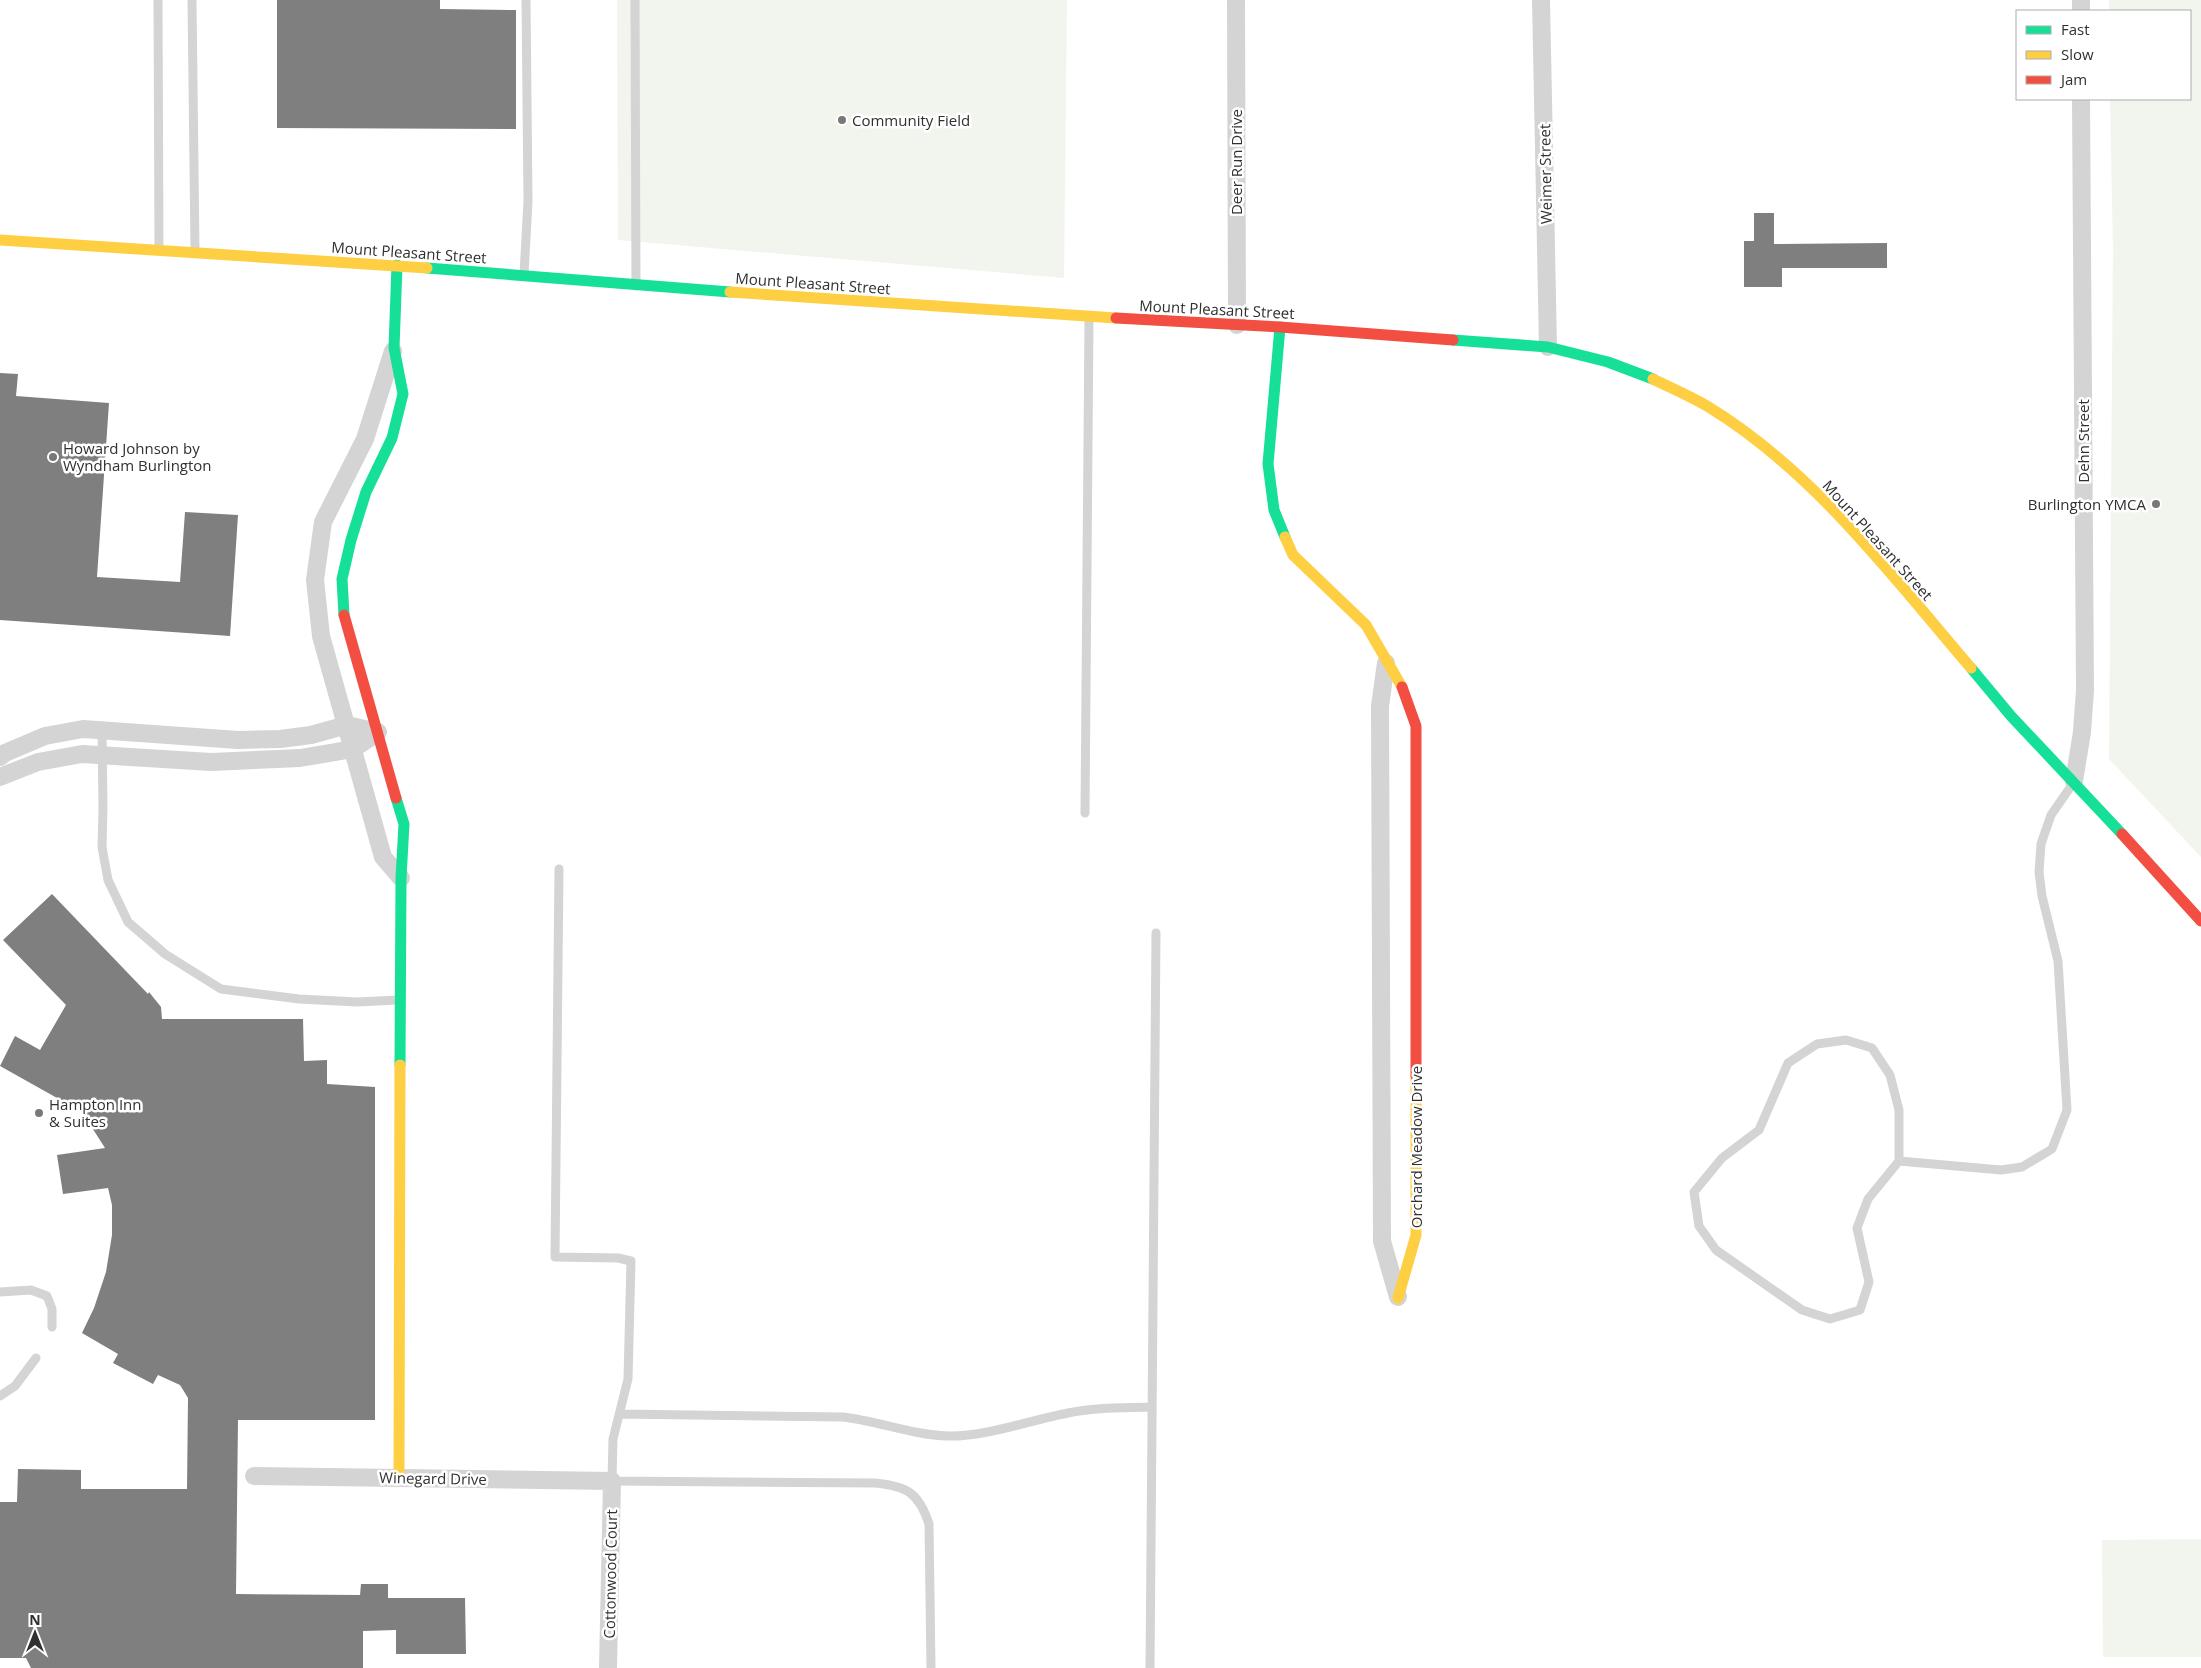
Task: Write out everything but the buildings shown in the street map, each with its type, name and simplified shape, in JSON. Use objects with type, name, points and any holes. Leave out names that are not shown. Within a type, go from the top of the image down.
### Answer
[{"type":"main road","name":"Mount Pleasant Street","points":[[0,240],[397,265],[636,286],[1280,327],[1548,348],[1608,362],[1651,378],[1707,406],[1754,439],[1809,486],[1858,536],[2010,716],[2074,782],[2201,920]]},
{"type":"main road","points":[[397,265],[394,348],[403,394],[392,438],[366,492],[342,579],[344,615],[404,824],[400,878],[399,1477]]},
{"type":"main road","name":"Orchard Meadow Drive","points":[[1280,327],[1268,464],[1274,510],[1293,555],[1366,625],[1386,663],[1405,692],[1416,726],[1416,1235],[1398,1298]]},
{"type":"street","name":"Deer Run Drive","points":[[1236,0],[1237,325]]},
{"type":"street","name":"Weimer Street","points":[[1541,0],[1548,348]]},
{"type":"street","name":"Dehn Street","points":[[2074,782],[2082,732],[2085,690],[2081,100]]},
{"type":"street","points":[[394,348],[365,439],[323,522],[315,580],[321,636],[383,857],[400,878]]},
{"type":"street","name":"Orchard Meadow Drive","points":[[1386,663],[1380,706],[1382,1241],[1398,1298]]},
{"type":"street","points":[[0,757],[5,752],[45,736],[83,729],[238,740],[280,739],[311,735],[347,725],[378,732]]},
{"type":"street","points":[[0,777],[38,762],[82,754],[211,762],[300,758],[353,748],[378,732]]},
{"type":"street","name":"Winegard Drive","points":[[254,1476],[612,1481]]},
{"type":"street","name":"Cottonwood Court","points":[[608,1668],[612,1481]]},
{"type":"lane","points":[[158,0],[159,250]]},
{"type":"lane","points":[[192,0],[195,253]]},
{"type":"lane","points":[[524,276],[528,201],[526,0]]},
{"type":"lane","points":[[634,0],[636,286]]},
{"type":"lane","points":[[1085,814],[1089,316]]},
{"type":"lane","points":[[102,730],[102,847],[108,880],[128,922],[165,954],[221,989],[299,998],[357,1002],[400,1000]]},
{"type":"lane","points":[[1899,1161],[2001,1170],[2022,1167],[2052,1149],[2067,1110],[2058,961],[2042,896],[2039,872],[2042,844],[2051,815],[2074,782]]},
{"type":"lane","points":[[559,869],[555,1257],[618,1258],[631,1261],[628,1379],[614,1439],[612,1481],[875,1483],[891,1485],[913,1494],[921,1503],[929,1524],[931,1668]]},
{"type":"lane","points":[[1150,1668],[1156,933]]},
{"type":"lane","points":[[1846,1040],[1872,1048],[1890,1075],[1899,1110],[1899,1161],[1868,1199],[1857,1228],[1869,1282],[1860,1310],[1830,1320],[1802,1310],[1716,1250],[1699,1226],[1694,1192],[1722,1158],[1759,1130],[1788,1063],[1816,1044],[1846,1040]]},
{"type":"lane","points":[[0,1292],[32,1290],[47,1296],[52,1309],[52,1326]]},
{"type":"lane","points":[[0,1396],[15,1386],[36,1358]]},
{"type":"lane","points":[[620,1414],[843,1417],[949,1436],[968,1434],[1070,1412],[1152,1407]]},
{"type":"shaded area","name":"Community Field","points":[[617,0],[1067,0],[1064,278],[618,240]]},
{"type":"shaded area","name":"Burlington YMCA","points":[[2109,0],[2201,0],[2201,857],[2109,759],[2113,249],[2110,100],[2191,100],[2191,10],[2109,10]]},
{"type":"shaded area","points":[[2201,1539],[2201,1657],[2103,1657],[2102,1540]]},
{"type":"traffic: fast","points":[[344,615],[342,579],[351,540],[366,492],[392,438],[403,394],[394,348],[397,265]]},
{"type":"traffic: fast","points":[[427,268],[730,292]]},
{"type":"traffic: fast","points":[[1280,327],[1268,464],[1274,510],[1285,537]]},
{"type":"traffic: fast","points":[[1453,340],[1548,347],[1608,362],[1653,379]]},
{"type":"traffic: fast","points":[[1971,668],[2011,716],[2122,834]]},
{"type":"traffic: fast","points":[[396,798],[404,824],[401,878],[400,1065]]},
{"type":"traffic: slow","points":[[0,240],[427,268]]},
{"type":"traffic: slow","points":[[730,292],[1116,318]]},
{"type":"traffic: slow","points":[[1653,379],[1707,406],[1746,432],[1782,461],[1849,526],[1971,668]]},
{"type":"traffic: slow","points":[[1285,537],[1293,555],[1366,625],[1402,687]]},
{"type":"traffic: slow","points":[[399,1477],[400,1065]]},
{"type":"traffic: slow","points":[[1398,1298],[1416,1235],[1416,1076]]},
{"type":"traffic: jam","points":[[1116,318],[1280,327],[1453,340]]},
{"type":"traffic: jam","points":[[344,615],[396,798]]},
{"type":"traffic: jam","points":[[1402,687],[1416,726],[1416,1076]]},
{"type":"traffic: jam","points":[[2122,834],[2201,921]]},
{"type":"place","name":"Community Field","points":[[842,120]]},
{"type":"place","name":"Howard Johnson by Wyndham Burlington","points":[[53,457]]},
{"type":"place","name":"Burlington YMCA","points":[[2156,504]]},
{"type":"place","name":"Hampton Inn & Suites","points":[[39,1113]]}]
